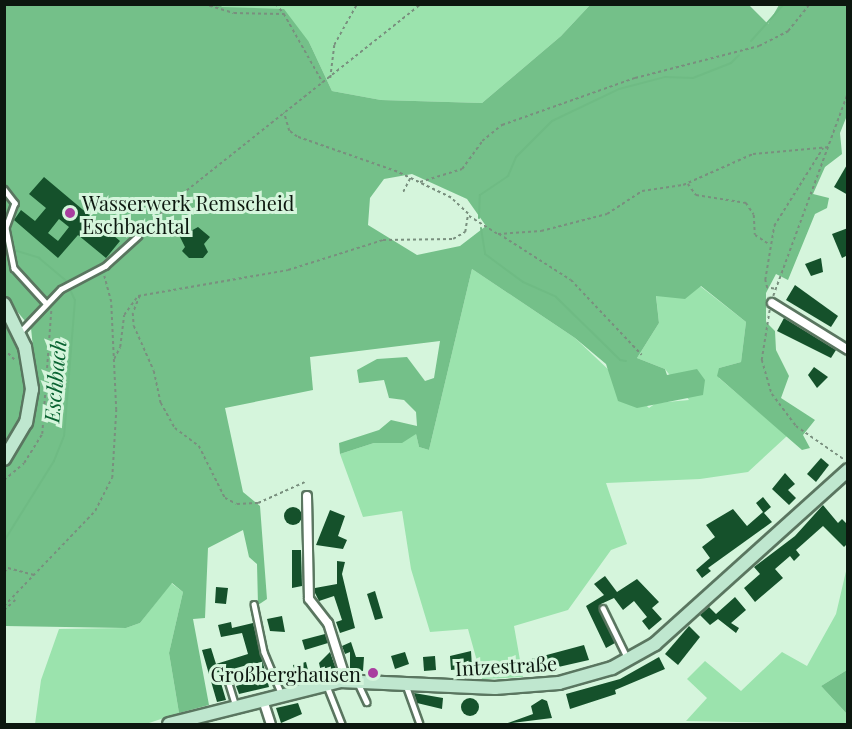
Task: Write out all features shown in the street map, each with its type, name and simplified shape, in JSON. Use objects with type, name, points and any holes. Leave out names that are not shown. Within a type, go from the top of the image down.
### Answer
[{"type":"main road","points":[[4,304],[20,332],[29,363],[31,399],[23,429],[4,459]]},
{"type":"main road","name":"Intzestraße","points":[[169,724],[326,683],[352,680],[467,688],[548,685],[629,661],[655,644],[848,470]]},
{"type":"street","points":[[771,303],[848,350]]},
{"type":"street","points":[[307,496],[309,599],[328,623],[352,680]]},
{"type":"street","points":[[263,700],[271,724]]},
{"type":"lane","points":[[4,189],[15,203],[6,228],[14,268],[45,302]]},
{"type":"lane","points":[[20,332],[45,302],[61,289],[101,269],[138,236]]},
{"type":"lane","points":[[254,604],[264,652],[282,695]]},
{"type":"lane","points":[[603,608],[629,661]]},
{"type":"lane","points":[[236,707],[227,678],[249,672]]},
{"type":"lane","points":[[352,680],[368,702]]},
{"type":"lane","points":[[326,683],[342,724]]},
{"type":"lane","points":[[406,684],[420,724]]},
{"type":"path","points":[[204,4],[234,13],[284,14]]},
{"type":"path","points":[[276,4],[284,14],[323,84]]},
{"type":"path","points":[[330,79],[334,45],[357,4]]},
{"type":"path","points":[[138,236],[177,198],[330,79],[421,4]]},
{"type":"path","points":[[420,182],[462,169],[482,141],[502,125],[700,58],[759,46],[788,31],[810,4]]},
{"type":"path","points":[[848,92],[830,147],[775,289],[762,352],[767,385],[789,420],[848,462]]},
{"type":"path","points":[[284,113],[289,130],[297,137],[410,178],[451,198],[468,216],[572,280],[642,355]]},
{"type":"path","points":[[498,234],[541,231],[610,212],[642,191],[688,183],[753,154],[830,147]]},
{"type":"path","points":[[775,289],[767,288],[765,280],[768,243],[788,201],[824,148]]},
{"type":"path","points":[[403,192],[410,178]]},
{"type":"path","points":[[688,183],[688,190],[696,195],[746,203],[754,215],[756,235],[768,243]]},
{"type":"path","points":[[114,359],[120,347],[124,315],[140,296],[288,270],[382,240],[456,239],[465,232],[468,216]]},
{"type":"path","points":[[4,610],[38,576],[99,505],[112,478],[117,453],[114,359],[109,291],[101,269]]},
{"type":"path","points":[[140,296],[133,313],[134,326],[154,371],[161,403],[175,428],[199,446],[225,498],[237,504],[258,503],[305,482]]},
{"type":"path","points":[[4,572],[8,568],[38,576]]},
{"type":"path","points":[[4,606],[20,595]]},
{"type":"green space","points":[[224,4],[590,5],[561,36],[482,103],[381,100],[332,91],[309,42],[220,7]]},
{"type":"green space","points":[[224,4],[221,7],[284,9],[309,42],[332,91],[381,100],[482,103],[561,36],[590,5],[749,5],[768,24],[779,5],[847,5],[848,113],[840,133],[842,154],[825,167],[813,194],[829,198],[827,208],[815,214],[788,280],[776,274],[766,293],[766,322],[775,331],[776,350],[789,376],[781,398],[815,420],[803,435],[810,448],[802,450],[717,376],[719,368],[741,362],[746,322],[701,286],[685,299],[656,296],[659,323],[637,358],[665,369],[667,375],[697,369],[705,380],[703,395],[637,408],[618,401],[606,364],[575,338],[472,269],[429,450],[419,447],[416,434],[402,443],[374,443],[340,454],[339,443],[379,430],[391,420],[417,426],[416,412],[404,400],[389,398],[384,380],[359,383],[357,370],[377,359],[407,357],[425,381],[434,378],[440,341],[310,357],[313,390],[225,408],[243,492],[260,506],[267,599],[258,605],[257,564],[249,557],[243,530],[208,548],[205,618],[193,619],[209,705],[179,713],[169,653],[183,592],[172,583],[140,623],[126,628],[5,626],[5,465],[27,433],[38,396],[31,328],[5,297],[5,5]],"holes":[[[412,174],[467,199],[486,226],[460,246],[417,255],[368,225],[370,198],[384,179]]]},
{"type":"green space","points":[[472,269],[575,338],[649,408],[656,403],[689,400],[665,369],[637,358],[659,323],[656,295],[700,286],[746,322],[741,362],[719,368],[719,378],[787,436],[748,472],[700,479],[606,483],[627,544],[611,550],[568,610],[514,626],[523,677],[482,679],[468,629],[430,632],[411,569],[402,511],[363,517],[340,454],[374,443],[401,443],[410,434],[416,434],[419,447],[429,450]]},
{"type":"green space","points":[[5,312],[22,355],[27,387],[20,424],[5,453]]},
{"type":"green space","points":[[847,567],[847,670],[821,686],[847,714],[847,724],[686,721],[707,698],[687,679],[705,661],[741,691],[782,652],[807,666],[836,614]]},
{"type":"green space","points":[[171,583],[183,592],[169,653],[179,713],[146,724],[35,724],[41,680],[59,629],[126,628],[140,623]]},
{"type":"green space","points":[[847,670],[847,714],[821,686]]},
{"type":"building","points":[[848,163],[848,195],[834,187]]},
{"type":"building","name":"Wasserwerk Remscheid Eschbachtal","points":[[44,177],[120,241],[106,258],[78,235],[58,258],[14,220],[21,210],[35,221],[46,208],[29,194]],"holes":[[[59,219],[69,227],[58,241],[48,233]]]},
{"type":"building","points":[[198,227],[210,237],[204,244],[208,252],[203,258],[189,258],[182,251],[185,247],[180,237]]},
{"type":"building","points":[[848,228],[848,255],[842,258],[832,234]]},
{"type":"building","points":[[821,258],[823,272],[811,276],[805,264]]},
{"type":"building","points":[[795,285],[838,316],[831,327],[786,300]]},
{"type":"building","points":[[784,318],[836,350],[831,358],[777,331]]},
{"type":"building","points":[[814,367],[828,377],[817,388],[808,375]]},
{"type":"building","points":[[821,458],[829,465],[816,482],[807,474]]},
{"type":"building","points":[[785,473],[795,484],[788,490],[796,498],[789,505],[772,489]]},
{"type":"building","points":[[763,497],[771,507],[764,513],[772,522],[708,568],[711,571],[702,578],[696,570],[710,558],[702,547],[715,537],[706,525],[733,509],[747,526],[763,512],[756,503]]},
{"type":"building","points":[[823,505],[838,523],[842,519],[848,525],[848,543],[844,547],[823,526],[796,550],[800,555],[794,561],[790,556],[775,569],[783,578],[755,602],[744,588],[760,574],[754,567],[795,536]]},
{"type":"building","points":[[293,507],[299,510],[302,516],[299,522],[293,525],[287,522],[284,516],[287,510]]},
{"type":"building","points":[[330,510],[345,516],[338,536],[347,540],[343,549],[316,545]]},
{"type":"building","points":[[292,550],[301,550],[302,586],[292,588]]},
{"type":"building","points":[[337,561],[345,562],[342,574],[355,628],[340,633],[336,622],[342,620],[334,596],[319,601],[315,593],[315,588],[337,584]]},
{"type":"building","points":[[605,576],[617,592],[637,579],[659,602],[652,608],[662,619],[649,630],[642,621],[647,617],[634,601],[623,610],[614,598],[601,604],[615,643],[606,648],[586,606],[604,595],[594,584]]},
{"type":"building","points":[[216,587],[228,588],[226,604],[215,603]]},
{"type":"building","points":[[375,591],[383,618],[375,620],[367,594]]},
{"type":"building","points":[[735,597],[746,610],[731,623],[739,628],[736,633],[718,619],[710,625],[700,615],[709,607],[716,614]]},
{"type":"building","points":[[282,616],[285,632],[270,631],[267,619]]},
{"type":"building","points":[[231,622],[232,628],[253,623],[269,687],[239,694],[236,686],[258,680],[251,664],[218,673],[226,700],[217,702],[202,650],[211,648],[216,664],[248,654],[242,633],[221,637],[218,625]]},
{"type":"building","points":[[689,626],[700,637],[678,665],[665,654]]},
{"type":"building","points":[[325,634],[328,643],[305,650],[302,640]]},
{"type":"building","points":[[351,642],[356,657],[364,657],[363,671],[350,670],[350,652],[345,654],[342,646]]},
{"type":"building","points":[[584,645],[589,660],[532,673],[528,660]]},
{"type":"building","points":[[471,651],[472,668],[451,670],[450,656]]},
{"type":"building","points":[[330,652],[337,672],[322,676],[319,663]]},
{"type":"building","points":[[405,652],[409,664],[395,669],[391,656]]},
{"type":"building","points":[[435,656],[436,670],[424,671],[423,657]]},
{"type":"building","points":[[659,657],[665,669],[615,690],[616,694],[570,709],[566,694],[620,679]]},
{"type":"building","points":[[306,662],[309,674],[296,677],[293,665]]},
{"type":"building","points":[[414,693],[443,698],[442,709],[417,703]]},
{"type":"building","points":[[470,698],[476,701],[479,707],[476,713],[470,716],[464,713],[461,707],[464,701]]},
{"type":"building","points":[[542,699],[547,701],[552,718],[505,724],[533,714],[531,706]]},
{"type":"building","points":[[298,703],[302,714],[281,723],[276,708]]},
{"type":"waterway","points":[[222,4],[265,4]]},
{"type":"waterway","points":[[751,41],[784,4]]},
{"type":"waterway","points":[[479,218],[480,195],[508,176],[516,157],[552,121],[619,89],[665,77],[693,78],[731,63],[739,55]]},
{"type":"waterway","points":[[481,228],[485,254],[523,282],[556,297],[620,360],[626,361]]},
{"type":"waterway","name":"Eschbach","points":[[4,247],[39,258],[66,281],[75,300],[64,436],[54,461],[4,541]]},
{"type":"place","name":"Wasserwerk Remscheid Eschbachtal","points":[[70,213]]},
{"type":"place","name":"Großberghausen","points":[[373,673]]}]
